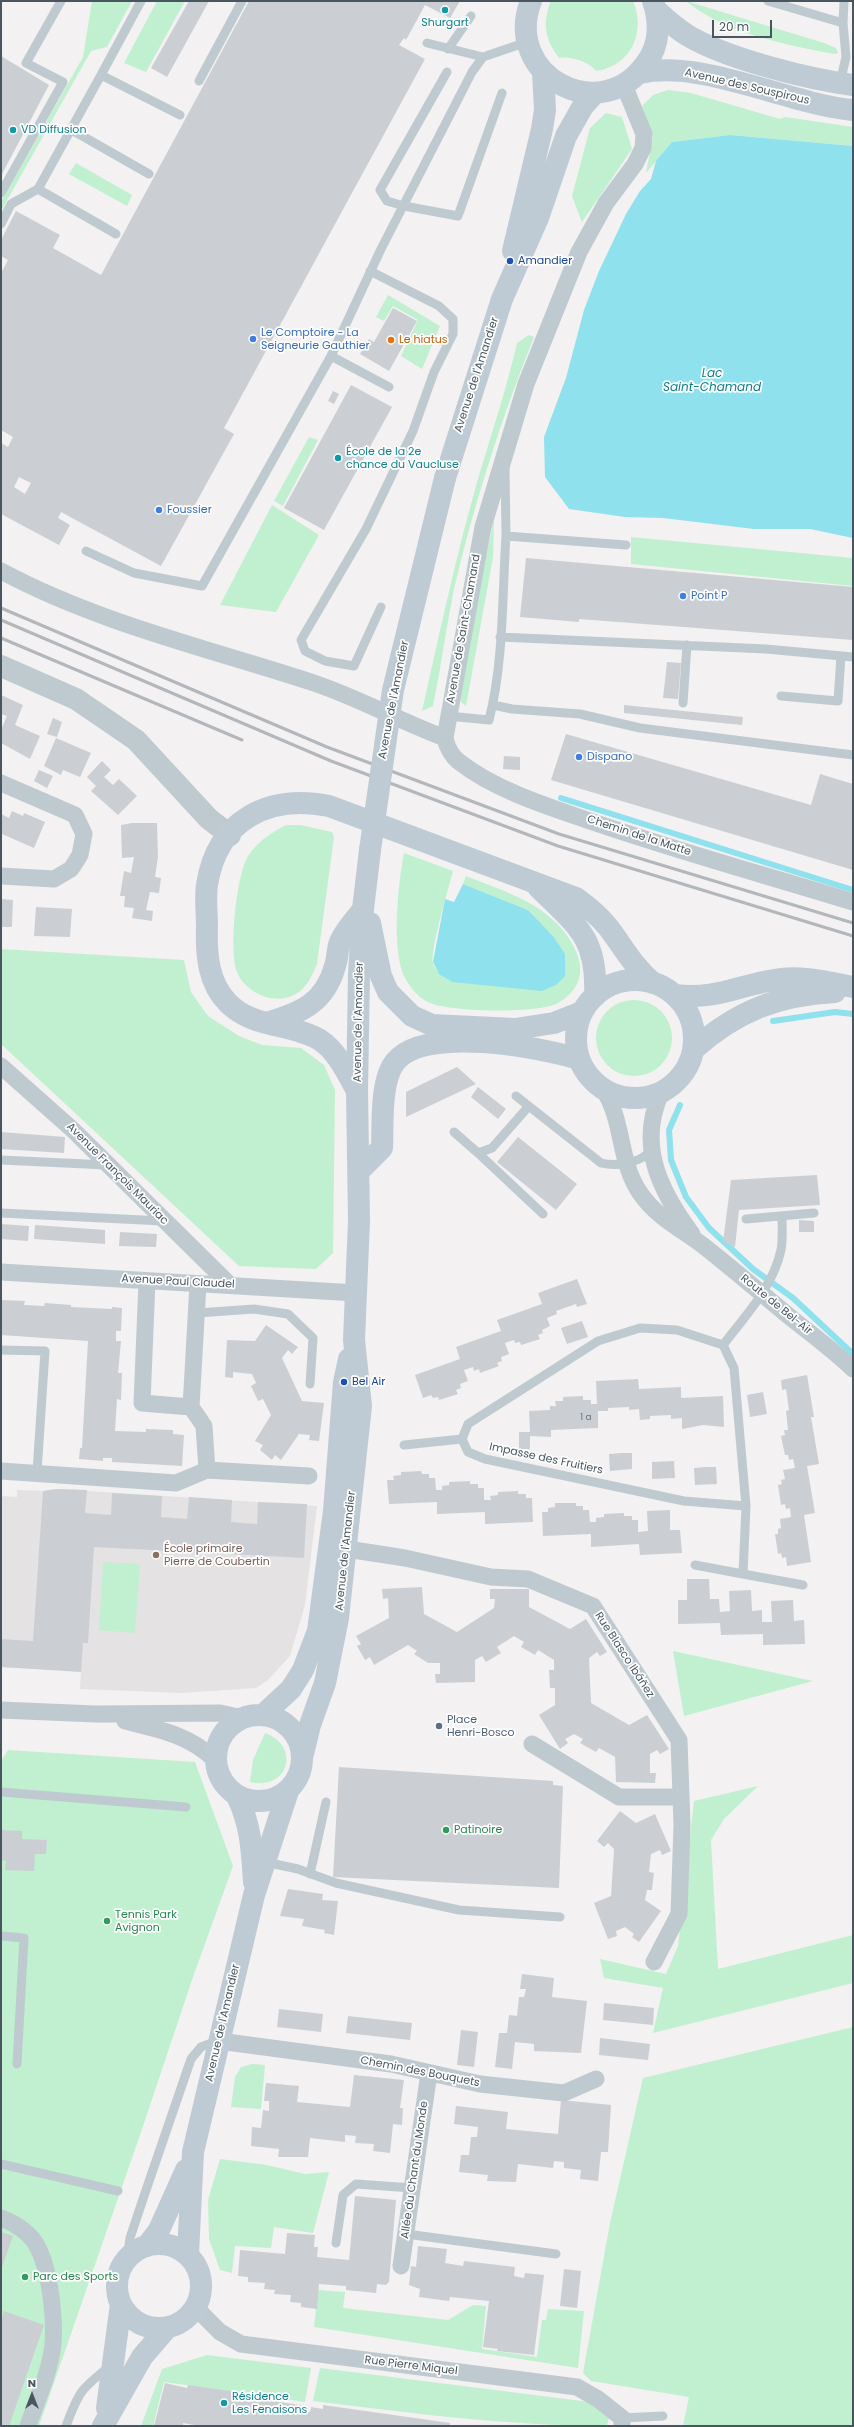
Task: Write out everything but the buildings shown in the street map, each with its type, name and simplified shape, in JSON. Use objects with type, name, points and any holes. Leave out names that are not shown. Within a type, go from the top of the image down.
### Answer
[{"type":"main road","points":[[502,299],[542,129],[545,110],[543,72],[533,58],[527,42],[525,26],[526,4]]},
{"type":"main road","points":[[632,79],[652,54],[654,48],[658,33],[655,6]]},
{"type":"main road","points":[[655,6],[693,39],[714,48],[797,74],[846,84]]},
{"type":"main road","name":"Avenue des Souspirous","points":[[543,72],[564,86],[576,91],[595,93],[610,91],[632,79],[658,69],[698,73],[794,98],[853,110]]},
{"type":"main road","name":"Avenue de l'Amandier","points":[[253,1717],[291,1689],[303,1670],[312,1649],[318,1631],[338,1548],[361,1406],[354,1340],[359,1171],[357,1091],[363,909],[394,690],[445,478],[502,299],[538,218],[566,136],[583,106],[595,93]]},
{"type":"main road","points":[[357,1091],[341,1063],[320,1040],[303,1032],[266,1023],[240,1012],[228,1003],[216,987],[209,969],[206,942],[207,886],[218,849],[240,824],[265,808],[284,803],[309,802],[329,806],[576,898],[590,908],[608,926],[637,969],[653,983],[675,995],[697,998],[716,995],[775,980],[803,978],[853,987]]},
{"type":"main road","points":[[533,882],[581,930],[593,958],[596,975],[589,1004],[577,1028],[576,1044],[579,1060],[592,1080],[603,1089],[616,1095],[631,1098],[646,1097],[661,1093],[676,1082],[688,1067],[694,1049],[694,1034],[691,1020],[685,1007],[675,995]]},
{"type":"main road","points":[[266,1023],[292,1016],[315,1002],[327,985],[335,966],[340,941],[363,909],[372,928],[380,970],[388,992],[412,1016],[432,1025],[514,1029],[554,1023],[589,1004],[608,987],[622,981],[638,980],[653,983]]},
{"type":"main road","points":[[694,1049],[710,1035],[745,1012],[771,1001],[804,994],[853,991]]},
{"type":"main road","points":[[359,1171],[382,1148],[388,1077],[394,1062],[406,1052],[420,1045],[454,1042],[498,1044],[552,1051],[579,1060]]},
{"type":"main road","name":"Avenue de l'Amandier","points":[[302,1758],[310,1725],[325,1683],[332,1649],[338,1548]]},
{"type":"main road","points":[[253,1717],[275,1718],[286,1725],[295,1734],[300,1745],[302,1758],[301,1770],[288,1790],[277,1798],[264,1802],[250,1801],[237,1796],[222,1780],[215,1760],[217,1747],[222,1735],[231,1725],[253,1717]]},
{"type":"main road","name":"Avenue de l'Amandier","points":[[147,2246],[159,2230],[193,2152],[254,1895],[288,1790]]},
{"type":"main road","name":"Avenue de l'Amandier","points":[[237,1796],[248,1824],[254,1895]]},
{"type":"main road","name":"Avenue de l'Amandier","points":[[188,2254],[193,2152]]},
{"type":"main road","points":[[104,2423],[142,2357],[166,2329],[188,2318],[196,2308],[202,2294],[202,2280],[197,2266],[188,2254],[175,2247],[161,2244],[147,2246],[136,2251],[126,2259],[117,2281],[117,2293],[120,2304],[128,2316],[139,2324],[152,2329],[166,2329]]},
{"type":"main road","points":[[104,2423],[120,2304]]},
{"type":"street","name":"Avenue de Saint-Chamand","points":[[445,738],[483,527],[526,384],[579,252],[606,204],[635,164],[643,148],[644,134],[632,79]]},
{"type":"street","points":[[1,571],[32,588],[124,624],[313,682],[445,738]]},
{"type":"street","points":[[1,666],[76,699],[136,740],[209,819],[230,835]]},
{"type":"street","name":"Chemin de la Matte","points":[[445,738],[448,750],[457,760],[476,773],[539,803],[618,830],[853,902]]},
{"type":"street","points":[[1,783],[75,815],[84,834],[80,855],[71,869],[54,879],[1,876]]},
{"type":"street","name":"Avenue François Mauriac","points":[[1,1066],[73,1130],[230,1285]]},
{"type":"street","name":"Route de Bel-Air","points":[[603,1089],[613,1103],[626,1163],[640,1194],[676,1229],[698,1242],[853,1369]]},
{"type":"street","name":"Route de Bel-Air","points":[[661,1093],[653,1110],[650,1127],[653,1161],[670,1201],[698,1242]]},
{"type":"street","name":"Avenue Paul Claudel","points":[[1,1272],[356,1292]]},
{"type":"street","points":[[147,1281],[142,1403],[191,1407]]},
{"type":"street","points":[[198,1284],[191,1407],[204,1426],[207,1470]]},
{"type":"street","points":[[1,1471],[37,1472],[176,1483],[207,1470],[309,1476]]},
{"type":"street","name":"Rue Blasco Ibáñez","points":[[338,1548],[405,1558],[491,1577],[528,1579],[593,1606],[679,1740],[681,1797],[679,1914],[654,1962]]},
{"type":"street","points":[[1,1710],[95,1714],[220,1713],[253,1717]]},
{"type":"street","points":[[95,1714],[172,1733],[205,1749],[215,1760]]},
{"type":"street","points":[[532,1744],[619,1796],[681,1797]]},
{"type":"street","name":"Chemin des Bouquets","points":[[219,2041],[391,2064],[480,2084],[564,2093],[596,2079]]},
{"type":"street","name":"Allée du Chant du Monde","points":[[401,2266],[429,2073]]},
{"type":"street","points":[[1,2218],[16,2224],[38,2247],[46,2272],[50,2298],[52,2344],[48,2365],[28,2426]]},
{"type":"street","name":"Rue Pierre Miquel","points":[[196,2308],[220,2332],[241,2344],[577,2387],[598,2399],[622,2422]]},
{"type":"lane","points":[[1,193],[63,82],[26,62],[61,1]]},
{"type":"lane","points":[[1,224],[12,204],[38,189],[141,1]]},
{"type":"lane","points":[[199,81],[242,1]]},
{"type":"lane","points":[[768,1],[843,23]]},
{"type":"lane","points":[[844,1],[843,23],[849,45],[846,56],[846,84]]},
{"type":"lane","points":[[448,49],[471,16]]},
{"type":"lane","points":[[427,43],[483,57],[527,42]]},
{"type":"lane","points":[[86,551],[134,573],[202,586],[330,356],[370,271],[472,72],[483,57]]},
{"type":"lane","points":[[447,72],[380,190],[387,201],[404,206],[458,216],[502,93]]},
{"type":"lane","points":[[101,75],[180,115]]},
{"type":"lane","points":[[70,129],[149,174]]},
{"type":"lane","points":[[38,189],[116,234]]},
{"type":"lane","points":[[370,271],[439,306],[453,318],[453,334],[434,372],[413,431],[366,529],[301,640],[305,651],[325,661],[354,666],[381,607]]},
{"type":"lane","points":[[330,356],[389,387]]},
{"type":"lane","points":[[448,716],[489,720],[493,705],[500,637],[506,536],[505,453]]},
{"type":"lane","points":[[506,536],[626,545]]},
{"type":"lane","points":[[500,637],[766,649],[853,657]]},
{"type":"lane","points":[[683,703],[687,645]]},
{"type":"lane","points":[[781,696],[838,701],[841,656]]},
{"type":"lane","points":[[493,705],[512,709],[580,714],[640,728],[853,755]]},
{"type":"lane","points":[[516,1096],[528,1107],[601,1163],[609,1165],[626,1163],[647,1157],[652,1149]]},
{"type":"lane","points":[[478,1153],[492,1148],[528,1107]]},
{"type":"lane","points":[[454,1132],[543,1214]]},
{"type":"lane","points":[[1,1160],[107,1165]]},
{"type":"lane","points":[[1,1213],[165,1221]]},
{"type":"lane","points":[[746,1219],[814,1213]]},
{"type":"lane","points":[[723,1345],[762,1294],[773,1275],[781,1250],[782,1216]]},
{"type":"lane","points":[[197,1313],[254,1310],[288,1314],[313,1338],[310,1384]]},
{"type":"lane","points":[[404,1445],[462,1439],[468,1424],[598,1341],[640,1328],[677,1330],[723,1345],[734,1368],[746,1506],[744,1574]]},
{"type":"lane","points":[[1,1350],[45,1351],[37,1472]]},
{"type":"lane","name":"Impasse des Fruitiers","points":[[462,1439],[468,1452],[485,1459],[684,1501],[746,1506]]},
{"type":"lane","points":[[695,1565],[803,1585]]},
{"type":"lane","points":[[1,1792],[186,1807]]},
{"type":"lane","points":[[310,1874],[326,1802]]},
{"type":"lane","points":[[265,1862],[310,1874],[336,1883],[459,1910],[560,1917]]},
{"type":"lane","points":[[1,1936],[24,1938],[17,2064]]},
{"type":"lane","points":[[126,2259],[130,2238],[191,2059],[201,2048],[219,2041]]},
{"type":"lane","points":[[1,2164],[118,2191]]},
{"type":"lane","points":[[336,2243],[343,2195],[356,2184],[412,2188]]},
{"type":"lane","points":[[406,2234],[556,2254]]},
{"type":"lane","points":[[66,2426],[77,2395],[88,2383],[113,2364]]},
{"type":"lane","points":[[622,2422],[663,2416]]},
{"type":"shaded area","name":"École primaire Pierre de Coubertin","points":[[58,1489],[317,1506],[305,1605],[290,1656],[268,1680],[256,1688],[180,1693],[80,1689],[81,1671],[1,1667],[1,1496],[17,1497],[17,1490],[45,1491]]},
{"type":"green space","points":[[92,1],[132,1],[107,47],[91,51],[1,211],[1,202],[83,57]]},
{"type":"green space","points":[[157,1],[185,1],[146,72],[124,63]]},
{"type":"green space","points":[[551,1],[633,1],[637,12],[638,24],[633,45],[627,55],[619,62],[608,68],[596,71],[589,65],[579,60],[559,58],[554,51],[546,31],[546,17]]},
{"type":"green space","points":[[686,1],[824,43],[836,48],[838,53],[834,54],[777,42],[757,36],[719,22],[701,12]]},
{"type":"green space","points":[[668,90],[691,93],[780,119],[785,117],[853,127],[853,146],[730,135],[672,142],[646,173],[653,137],[642,106],[653,95]]},
{"type":"green space","points":[[606,113],[622,117],[632,149],[582,222],[572,196],[590,128]]},
{"type":"green space","points":[[76,163],[132,195],[127,206],[69,174]]},
{"type":"green space","points":[[388,295],[440,326],[422,369],[401,356],[418,320],[393,306],[384,321],[376,317]]},
{"type":"green space","points":[[529,335],[534,337],[499,430],[470,525],[454,589],[433,706],[422,711],[468,514],[503,397],[517,343]]},
{"type":"green space","points":[[309,437],[318,440],[283,506],[274,501]]},
{"type":"green space","points":[[272,505],[319,535],[276,612],[220,605]]},
{"type":"green space","points":[[494,518],[493,557],[466,706],[461,702],[460,689]]},
{"type":"green space","points":[[631,537],[853,558],[853,586],[631,564]]},
{"type":"green space","points":[[286,825],[300,825],[332,832],[334,837],[317,964],[309,981],[300,991],[296,994],[280,999],[262,996],[254,992],[241,980],[237,972],[235,962],[234,932],[237,897],[243,868],[247,858],[259,843]]},
{"type":"green space","points":[[404,853],[453,871],[434,946],[433,963],[441,974],[452,982],[564,954],[553,936],[528,910],[463,884],[466,876],[512,894],[541,910],[554,920],[574,947],[579,960],[580,970],[578,982],[570,994],[558,1003],[548,1007],[515,1010],[475,1010],[441,1006],[430,1003],[419,996],[412,989],[405,978],[398,951],[398,899]]},
{"type":"green space","points":[[1,949],[184,960],[191,992],[208,1016],[239,1036],[262,1045],[301,1048],[324,1065],[335,1090],[333,1253],[316,1269],[239,1266],[1,1044]]},
{"type":"green space","points":[[634,1000],[648,1003],[661,1011],[669,1024],[672,1038],[669,1052],[661,1065],[648,1073],[634,1076],[620,1073],[607,1065],[599,1052],[596,1038],[599,1024],[607,1011],[620,1003]]},
{"type":"green space","points":[[103,1562],[140,1564],[135,1633],[99,1630]]},
{"type":"green space","points":[[673,1651],[813,1681],[684,1716]]},
{"type":"green space","points":[[265,1733],[276,1739],[283,1747],[286,1757],[286,1766],[281,1774],[274,1780],[263,1783],[250,1782],[253,1760]]},
{"type":"green space","name":"Tennis Park Avignon","points":[[8,1750],[195,1762],[233,1866],[193,1977],[39,2426],[1,2426],[1,1761]]},
{"type":"green space","points":[[758,1786],[724,1819],[711,1840],[718,1969],[853,1935],[853,1983],[653,2033],[663,1988],[604,1978],[600,1959],[666,1974],[678,1946],[694,1801]]},
{"type":"green space","points":[[853,2027],[853,2426],[683,2426],[689,2397],[591,2381],[583,2373],[610,2223],[643,2078]]},
{"type":"green space","points":[[252,2064],[265,2065],[261,2109],[231,2107],[235,2077],[241,2067]]},
{"type":"green space","points":[[220,2159],[267,2165],[305,2174],[329,2172],[313,2233],[274,2227],[271,2248],[235,2246],[232,2273],[220,2270],[209,2239],[208,2200]]},
{"type":"green space","points":[[318,2290],[345,2292],[343,2308],[448,2320],[473,2305],[486,2306],[482,2349],[537,2357],[542,2320],[546,2320],[548,2309],[584,2311],[578,2368],[314,2327]]},
{"type":"green space","points":[[207,2355],[311,2368],[305,2402],[164,2382],[153,2426],[141,2426],[162,2369]]},
{"type":"green space","points":[[320,2368],[590,2402],[609,2417],[607,2426],[533,2424],[460,2418],[313,2401]]},
{"type":"water","name":"Lac Saint-Chamand","points":[[730,135],[853,146],[853,538],[810,529],[754,529],[663,518],[625,517],[569,509],[545,477],[544,437],[566,378],[584,310],[599,271],[626,214],[640,191],[651,179],[656,161],[672,142]]},
{"type":"water","points":[[463,884],[528,910],[553,936],[565,954],[565,976],[556,985],[542,991],[452,982],[439,974],[433,962],[445,899],[454,902]]},
{"type":"waterway","points":[[561,798],[853,890]]},
{"type":"waterway","points":[[773,1021],[835,1012],[853,1014]]},
{"type":"waterway","points":[[680,1105],[669,1130],[671,1160],[686,1197],[709,1228],[753,1269],[793,1298],[853,1354]]},
{"type":"railway","points":[[1,608],[327,747],[559,834],[853,923]]},
{"type":"railway","points":[[1,620],[331,761],[558,846],[853,936]]},
{"type":"railway","points":[[1,638],[242,740]]},
{"type":"place","name":"Shurgart","points":[[445,10]]},
{"type":"place","name":"VD Diffusion","points":[[13,130]]},
{"type":"place","name":"Amandier","points":[[510,261]]},
{"type":"place","name":"Le Comptoire - La Seigneurie Gauthier","points":[[253,339]]},
{"type":"place","name":"Le hiatus","points":[[391,340]]},
{"type":"place","name":"École de la 2e chance du Vaucluse","points":[[338,458]]},
{"type":"place","name":"Foussier","points":[[159,510]]},
{"type":"place","name":"Point P","points":[[683,596]]},
{"type":"place","name":"Dispano","points":[[579,757]]},
{"type":"place","name":"Bel Air","points":[[344,1382]]},
{"type":"place","name":"École primaire Pierre de Coubertin","points":[[156,1555]]},
{"type":"place","name":"Place Henri-Bosco","points":[[439,1726]]},
{"type":"place","name":"Patinoire","points":[[446,1830]]},
{"type":"place","name":"Tennis Park Avignon","points":[[107,1921]]},
{"type":"place","name":"Parc des Sports","points":[[25,2277]]},
{"type":"place","name":"Résidence Les Fenaisons","points":[[224,2403]]}]
